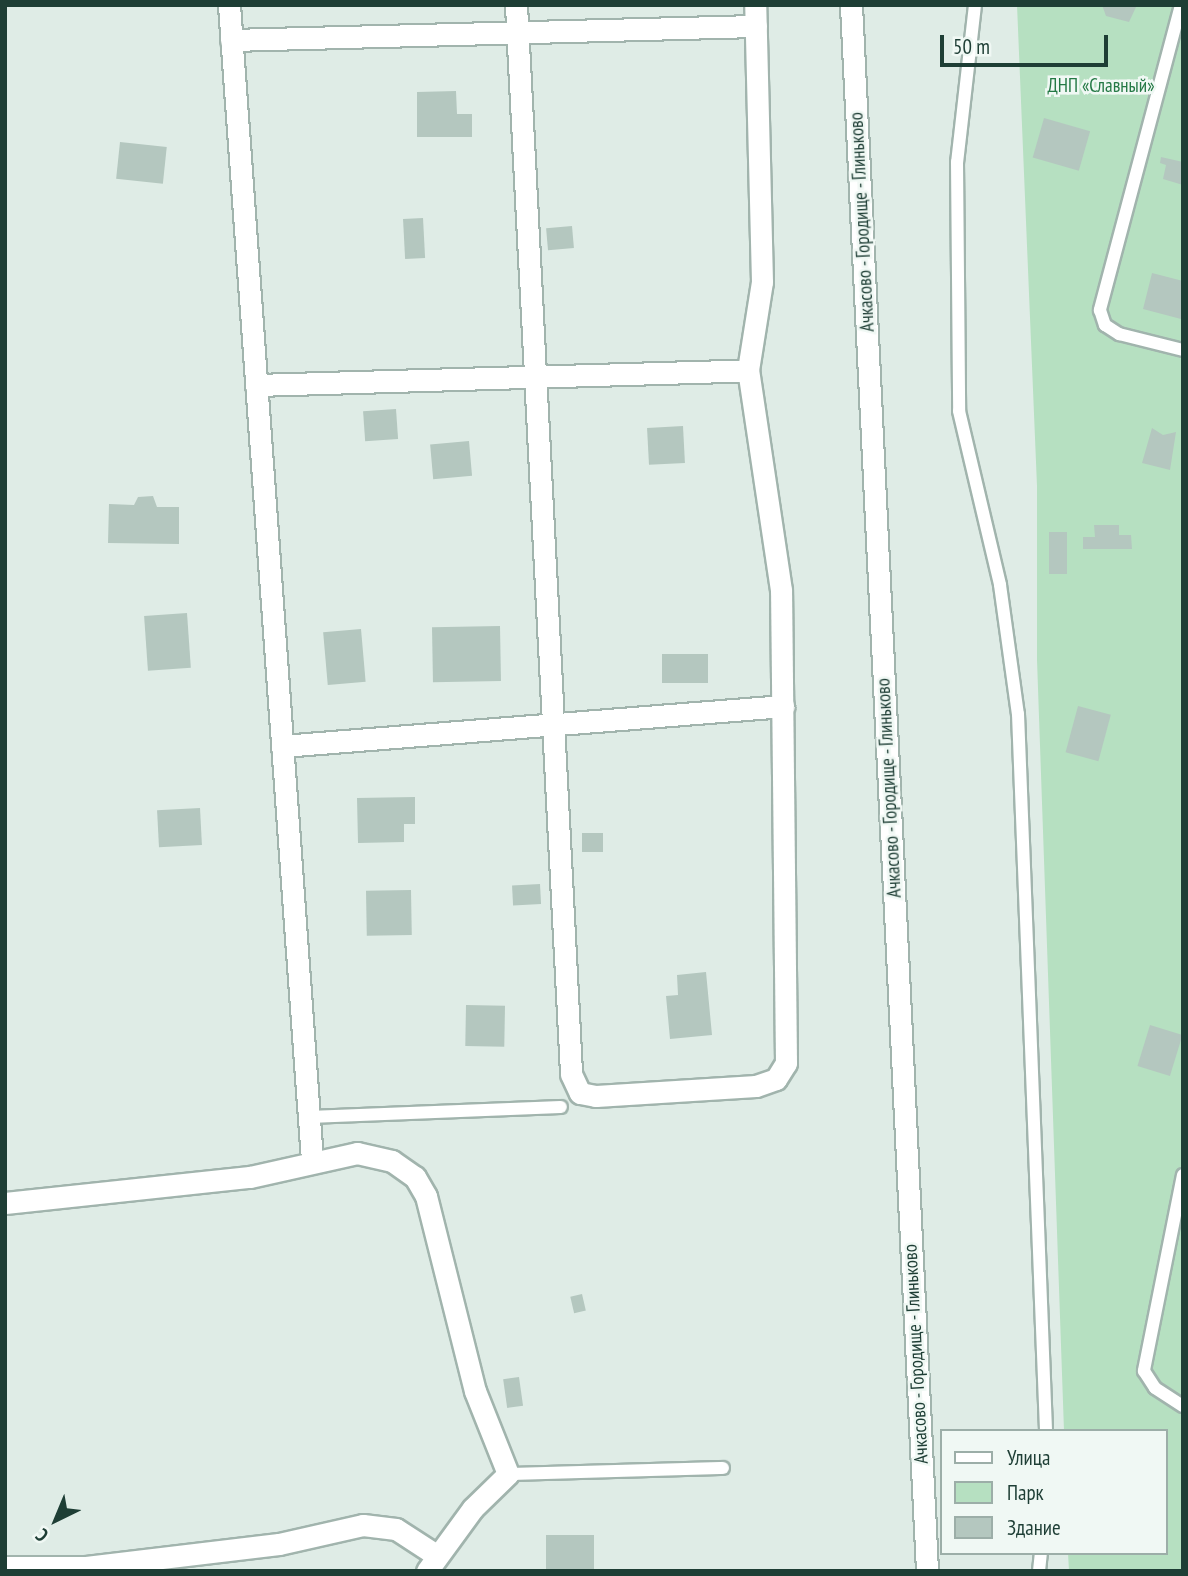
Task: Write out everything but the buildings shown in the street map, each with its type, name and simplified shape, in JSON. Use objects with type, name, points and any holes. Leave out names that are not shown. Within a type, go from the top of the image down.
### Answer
[{"type":"street","points":[[229,5],[312,1161]]},
{"type":"street","points":[[231,40],[518,33],[755,15],[762,282],[748,370],[781,590],[786,1063],[776,1079],[756,1086],[580,1093],[572,1074],[534,380],[518,33],[516,5]]},
{"type":"street","name":"Ачкасово - Городище - Глиньково","points":[[851,5],[927,1571]]},
{"type":"street","points":[[256,385],[534,380],[748,370]]},
{"type":"street","points":[[282,746],[783,706]]},
{"type":"street","points":[[5,1203],[250,1177],[357,1153],[391,1161],[415,1177],[426,1196],[475,1391],[508,1474],[432,1563],[396,1530],[363,1525],[279,1544],[86,1567],[5,1567]]},
{"type":"lane","points":[[975,5],[957,162],[959,411],[1000,585],[1018,714],[1046,1429]]},
{"type":"lane","points":[[1181,5],[1100,310],[1105,325],[1119,334],[1183,350]]},
{"type":"lane","points":[[309,1117],[561,1107]]},
{"type":"lane","points":[[1183,1175],[1144,1371],[1155,1388],[1183,1406]]},
{"type":"lane","points":[[508,1474],[723,1468]]},
{"type":"green space","name":"ДНП «Славный»","points":[[1017,5],[1183,5],[1183,1571],[1069,1571],[1068,1555],[1167,1555],[1167,1429],[1064,1429],[1037,660],[1037,486]]}]
